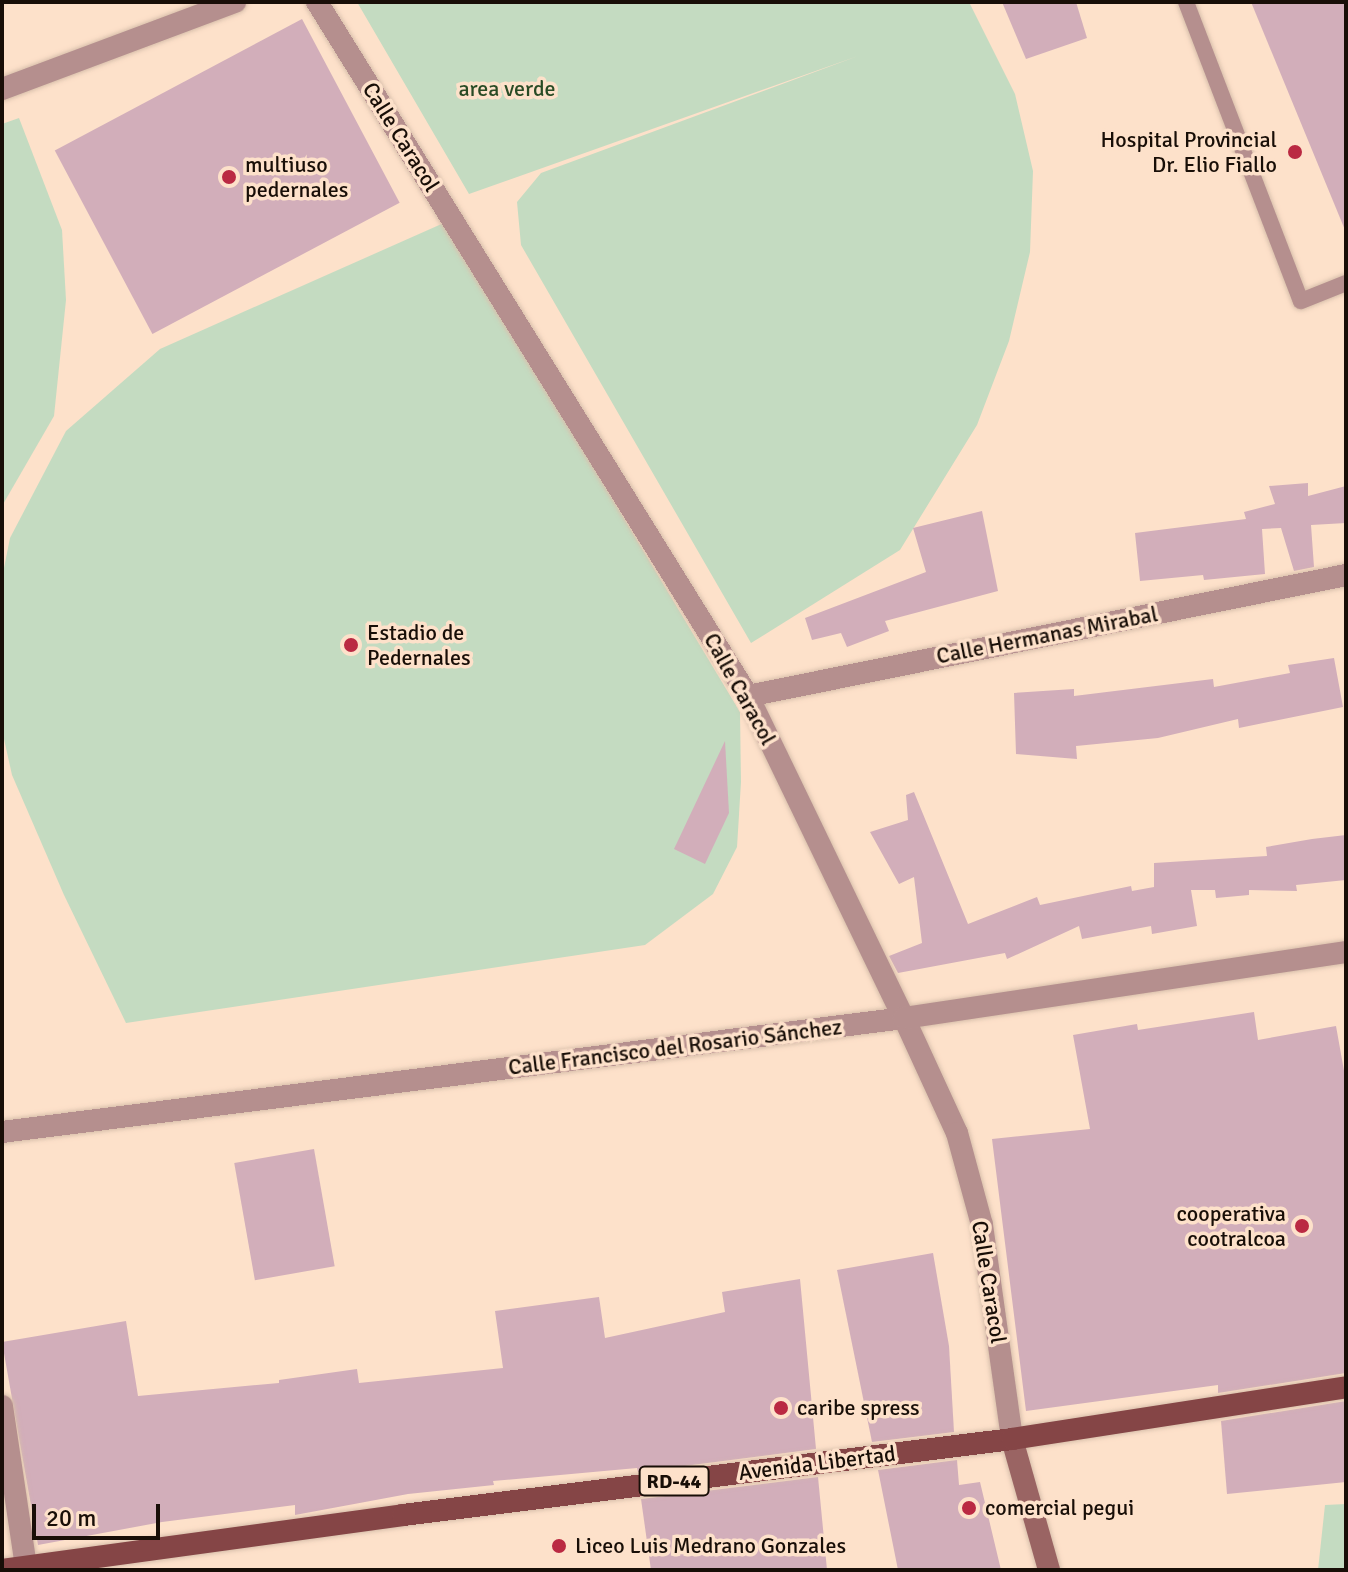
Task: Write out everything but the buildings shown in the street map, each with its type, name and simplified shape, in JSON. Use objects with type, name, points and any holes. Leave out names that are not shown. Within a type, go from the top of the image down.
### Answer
[{"type":"main road","name":"Avenida Libertad","points":[[2,1570],[1012,1439],[1346,1387]]},
{"type":"main road","points":[[1012,1439],[1049,1570]]},
{"type":"street","points":[[2,89],[235,2]]},
{"type":"street","name":"Calle Caracol","points":[[317,2],[748,696],[904,1018],[957,1133],[982,1225],[1012,1439]]},
{"type":"street","name":"Calle Hermanas Mirabal","points":[[748,696],[1346,575]]},
{"type":"street","name":"Calle Francisco del Rosario Sánchez","points":[[2,1132],[904,1018],[1346,952]]},
{"type":"street","points":[[2,1406],[26,1568]]},
{"type":"lane","points":[[1186,2],[1301,301],[1346,283]]},
{"type":"green space","name":"area verde","points":[[357,2],[969,2],[1015,94],[1033,171],[1030,252],[1009,341],[977,425],[900,550],[751,643],[521,245],[517,202],[541,173],[858,56],[469,194]]},
{"type":"green space","points":[[19,118],[62,230],[66,300],[54,416],[2,506],[2,124]]},
{"type":"green space","name":"Estadio de Pedernales","points":[[446,222],[740,712],[741,782],[737,847],[713,894],[645,945],[126,1023],[64,895],[12,775],[2,730],[2,578],[10,538],[66,431],[160,349]]},
{"type":"green space","points":[[1346,1504],[1346,1570],[1318,1570],[1325,1505]]},
{"type":"place","name":"Hospital Provincial Dr. Elio Fiallo","points":[[1295,152]]},
{"type":"place","name":"multiuso pedernales","points":[[229,177]]},
{"type":"place","name":"Estadio de Pedernales","points":[[351,645]]},
{"type":"place","name":"cooperativa cootralcoa","points":[[1302,1226]]},
{"type":"place","name":"caribe spress","points":[[781,1408]]},
{"type":"place","name":"comercial pegui","points":[[969,1508]]},
{"type":"place","name":"Liceo Luis Medrano Gonzales","points":[[559,1546]]}]
